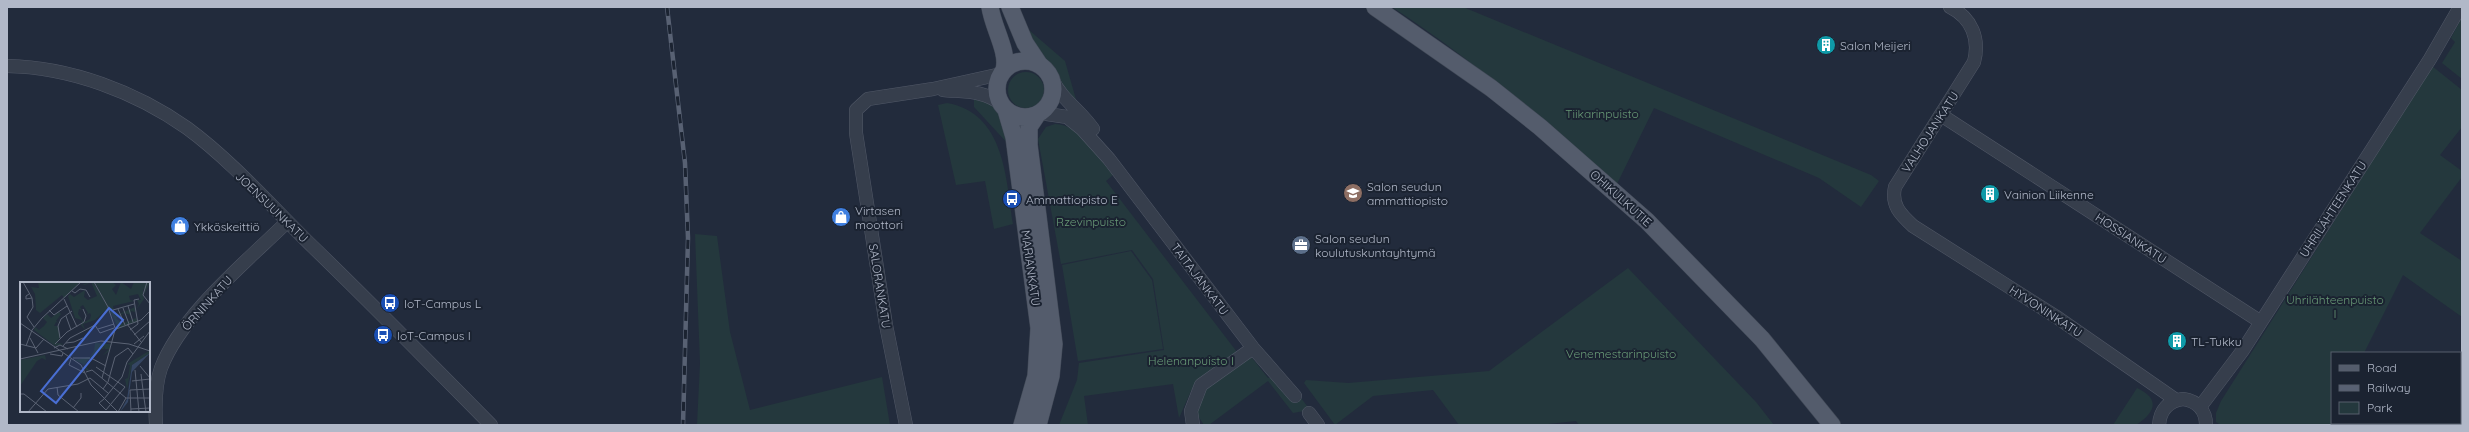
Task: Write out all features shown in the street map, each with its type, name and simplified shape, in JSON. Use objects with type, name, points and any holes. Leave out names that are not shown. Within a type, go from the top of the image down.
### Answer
[{"type":"main road","points":[[990,7],[994,28],[1005,53],[1003,72],[997,89],[1003,107],[1020,117],[1038,114],[1052,98],[1054,89],[1052,79],[1039,64],[1025,43],[1010,7]]},
{"type":"main road","name":"OHIKULKUTIE","points":[[1375,7],[1491,88],[1534,122],[1647,221],[1762,339],[1832,425]]},
{"type":"main road","points":[[1003,72],[1020,61],[1039,64]]},
{"type":"main road","name":"MARIANKATU","points":[[1003,107],[1014,137],[1039,328],[1036,376],[1022,425]]},
{"type":"main road","name":"MARIANKATU","points":[[1038,114],[1030,128],[1028,145],[1054,344],[1051,376],[1038,425]]},
{"type":"street","name":"VALHOJANKATU","points":[[1913,226],[1902,216],[1894,204],[1895,187],[1974,62],[1978,49],[1975,35],[1968,20],[1950,7]]},
{"type":"street","name":"UHRILÄHTEENKATU","points":[[2200,407],[2243,350],[2430,59],[2460,7]]},
{"type":"street","name":"JOENSUUNKATU","points":[[7,66],[65,74],[126,94],[145,103],[186,128],[202,140],[287,222],[491,425]]},
{"type":"street","name":"SALORANKATU","points":[[906,425],[886,325],[855,117],[858,106],[868,99],[933,89],[1003,72]]},
{"type":"street","name":"TAITAJANKATU","points":[[1052,79],[1062,98],[1077,110],[1092,127],[1109,159]]},
{"type":"street","name":"SALORANKATU","points":[[933,89],[992,96],[1003,107]]},
{"type":"street","name":"TAITAJANKATU","points":[[1038,114],[1071,119],[1082,128],[1109,159],[1253,348],[1295,396]]},
{"type":"street","name":"HOSSIANKATU","points":[[1941,115],[2261,322]]},
{"type":"street","name":"ÖRNINKATU","points":[[156,425],[155,405],[161,369],[174,342],[195,313],[287,222]]},
{"type":"street","name":"HYVONINKATU","points":[[1913,226],[2058,318],[2176,400]]},
{"type":"street","points":[[1193,425],[1191,411],[1201,385],[1253,348]]},
{"type":"street","points":[[2159,425],[2163,409],[2176,400],[2189,400],[2200,407],[2204,413],[2206,425]]},
{"type":"street","points":[[1309,413],[1318,425]]},
{"type":"green space","name":"Tiikarinpuisto","points":[[1392,7],[1463,7],[1871,175],[1879,181],[1861,207],[1819,178],[1654,108],[1617,184],[1508,92],[1451,48]]},
{"type":"green space","points":[[2462,17],[2462,79],[2442,63],[2455,42],[2451,38]]},
{"type":"green space","points":[[1029,30],[1065,61],[1077,103],[1038,55]]},
{"type":"green space","name":"Uhrilähteenpuisto I","points":[[2432,66],[2462,90],[2462,127],[2440,155],[2462,171],[2462,177],[2420,233],[2462,261],[2462,317],[2403,275],[2364,352],[2331,352],[2331,424],[2374,425],[2221,425],[2216,422],[2216,413],[2221,401]]},
{"type":"green space","points":[[1030,72],[1039,77],[1043,83],[1043,97],[1039,103],[1030,108],[1022,108],[1013,103],[1009,97],[1008,86],[1013,77],[1019,73]]},
{"type":"green space","points":[[974,96],[998,106],[1010,146],[974,107]]},
{"type":"green space","points":[[947,103],[966,109],[981,120],[992,134],[999,150],[1004,169],[1013,224],[994,229],[985,181],[956,185],[938,105]]},
{"type":"green space","points":[[1055,124],[1064,125],[1073,130],[1095,151],[1113,175],[1106,181],[1237,352],[1191,391],[1179,418],[1173,384],[1084,396],[1088,425],[1059,425],[1077,380],[1079,363],[1164,350],[1153,279],[1132,250],[1061,264],[1038,139],[1046,127]]},
{"type":"green space","points":[[695,234],[717,236],[730,332],[750,410],[882,377],[890,425],[697,425],[700,363]]},
{"type":"green space","points":[[1131,251],[1152,280],[1163,349],[1078,361],[1062,265]]},
{"type":"green space","name":"Venemestarinpuisto","points":[[1628,268],[1756,402],[1774,425],[1579,425],[1576,421],[1539,425],[1459,425],[1433,390],[1373,396],[1335,425],[1304,383],[1306,380],[1348,383],[1489,371]]},
{"type":"green space","points":[[1249,354],[1268,378],[1284,375],[1310,410],[1293,413],[1268,381],[1209,425],[1204,425],[1194,410],[1203,388]]},
{"type":"green space","points":[[2137,388],[2145,392],[2152,401],[2153,406],[2148,416],[2136,425],[2113,425]]},
{"type":"railway","points":[[667,7],[685,163],[688,238],[683,425]]},
{"type":"place","name":"Salon Meijeri","points":[[1826,45]]},
{"type":"place","name":"Salon seudun ammattiopisto","points":[[1353,193]]},
{"type":"place","name":"Vainion Liikenne","points":[[1990,194]]},
{"type":"place","name":"Ammattiopisto E","points":[[1012,199]]},
{"type":"place","name":"Virtasen moottori","points":[[841,217]]},
{"type":"place","name":"Ykköskeittiö","points":[[180,226]]},
{"type":"place","name":"Salon seudun koulutuskuntayhtymä","points":[[1301,245]]},
{"type":"place","name":"IoT-Campus L","points":[[390,303]]},
{"type":"place","name":"IoT-Campus I","points":[[383,335]]},
{"type":"place","name":"TL-Tukku","points":[[2177,341]]},
{"type":"park label","name":"Rzevinpuisto","points":[[1091,221]]},
{"type":"park label","name":"Helenanpuisto I","points":[[1191,360]]}]
